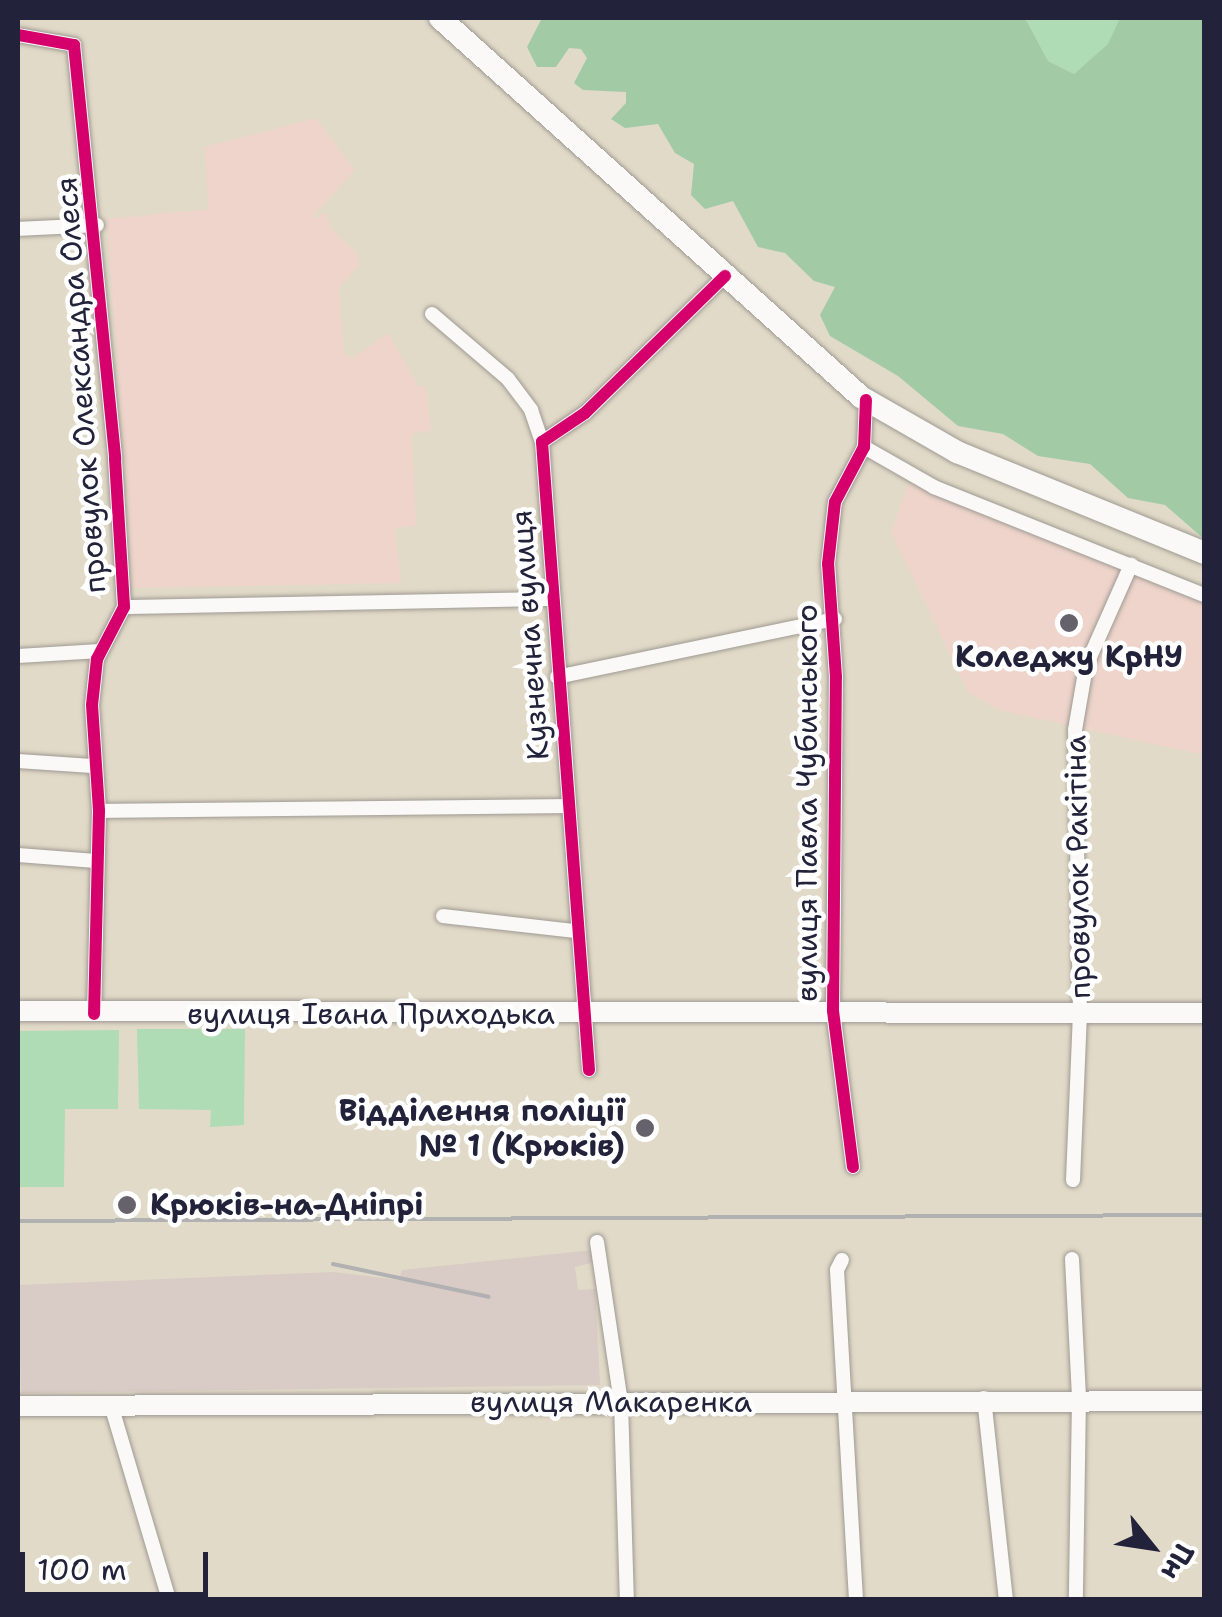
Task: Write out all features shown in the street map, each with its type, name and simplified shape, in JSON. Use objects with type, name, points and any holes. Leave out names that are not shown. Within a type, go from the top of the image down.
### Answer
[{"type":"highway","points":[[440,18],[866,400],[957,452],[1204,553]]},
{"type":"main road","name":"вулиця Івана Приходька","points":[[18,1011],[1204,1013]]},
{"type":"main road","name":"вулиця Макаренка","points":[[18,1406],[984,1398],[1204,1401]]},
{"type":"street","name":"провулок Олександра Олеся","points":[[18,35],[74,46],[97,225],[124,607],[100,651],[92,766],[98,811],[94,1014]]},
{"type":"street","name":"провулок Олександра Олеся","points":[[18,229],[97,225]]},
{"type":"street","points":[[542,442],[584,412],[725,276]]},
{"type":"street","name":"Кузнечна вулиця","points":[[432,314],[508,379],[531,410],[542,442],[575,931],[588,1014],[589,1070]]},
{"type":"street","points":[[866,400],[864,446],[934,487],[1204,595]]},
{"type":"street","name":"вулиця Павла Чубинського","points":[[853,1167],[833,1010],[834,619],[830,532],[835,502],[864,446]]},
{"type":"street","name":"провулок Ракітіна","points":[[1073,1180],[1080,1014],[1076,718],[1086,666],[1130,565]]},
{"type":"street","points":[[124,607],[552,598]]},
{"type":"street","points":[[558,677],[834,619]]},
{"type":"street","points":[[18,656],[100,651]]},
{"type":"street","points":[[18,761],[92,766]]},
{"type":"street","points":[[98,811],[566,806]]},
{"type":"street","points":[[18,855],[96,861]]},
{"type":"street","points":[[442,916],[575,931]]},
{"type":"street","points":[[598,1242],[621,1402],[627,1600]]},
{"type":"street","points":[[1072,1259],[1078,1398],[1076,1600]]},
{"type":"street","points":[[842,1260],[844,1400],[856,1600]]},
{"type":"street","points":[[984,1398],[1006,1600]]},
{"type":"street","points":[[111,1405],[169,1600]]},
{"type":"shaded area","points":[[316,118],[355,170],[315,214],[318,219],[325,211],[331,229],[356,252],[359,265],[339,288],[344,353],[353,358],[388,333],[419,387],[426,386],[431,431],[412,433],[416,526],[395,528],[401,583],[133,588],[107,219],[208,209],[205,147]]},
{"type":"shaded area","name":"Коледжу КрНУ","points":[[908,484],[1204,602],[1204,755],[999,710],[968,692],[891,532]]},
{"type":"shaded area","points":[[593,1250],[595,1262],[575,1267],[578,1290],[595,1289],[600,1385],[21,1393],[18,1285],[333,1272],[399,1280],[402,1270]]},
{"type":"green space","points":[[542,18],[1025,18],[1048,61],[1074,74],[1108,44],[1120,18],[1204,18],[1204,539],[1165,505],[1128,498],[1090,464],[1038,456],[1003,434],[958,426],[898,376],[830,336],[820,315],[835,287],[814,281],[785,253],[758,247],[733,201],[705,209],[691,195],[694,164],[675,153],[658,124],[625,128],[611,119],[626,103],[626,92],[583,90],[574,83],[587,58],[581,49],[569,48],[556,67],[537,67],[527,47]]},
{"type":"green space","points":[[1025,18],[1120,18],[1109,44],[1074,74],[1048,61]]},
{"type":"green space","points":[[137,1029],[245,1029],[244,1125],[210,1127],[211,1110],[139,1109]]},
{"type":"green space","points":[[119,1030],[118,1109],[65,1109],[64,1187],[18,1187],[18,1031]]},
{"type":"railway","points":[[18,1221],[1204,1215]]},
{"type":"railway","points":[[333,1264],[489,1297]]},
{"type":"cycle path","points":[[18,35],[74,45],[115,459],[124,607],[97,659],[92,705],[99,811],[94,1014]]},
{"type":"cycle path","points":[[589,1070],[542,442],[585,413],[725,276]]},
{"type":"cycle path","points":[[853,1167],[833,1011],[836,677],[828,564],[835,502],[864,447],[866,400]]},
{"type":"place","name":"Коледжу КрНУ","points":[[1069,623]]},
{"type":"place","name":"Відділення поліції № 1 (Крюків)","points":[[645,1128]]},
{"type":"place","name":"Крюків-на-Дніпрі","points":[[127,1205]]}]
